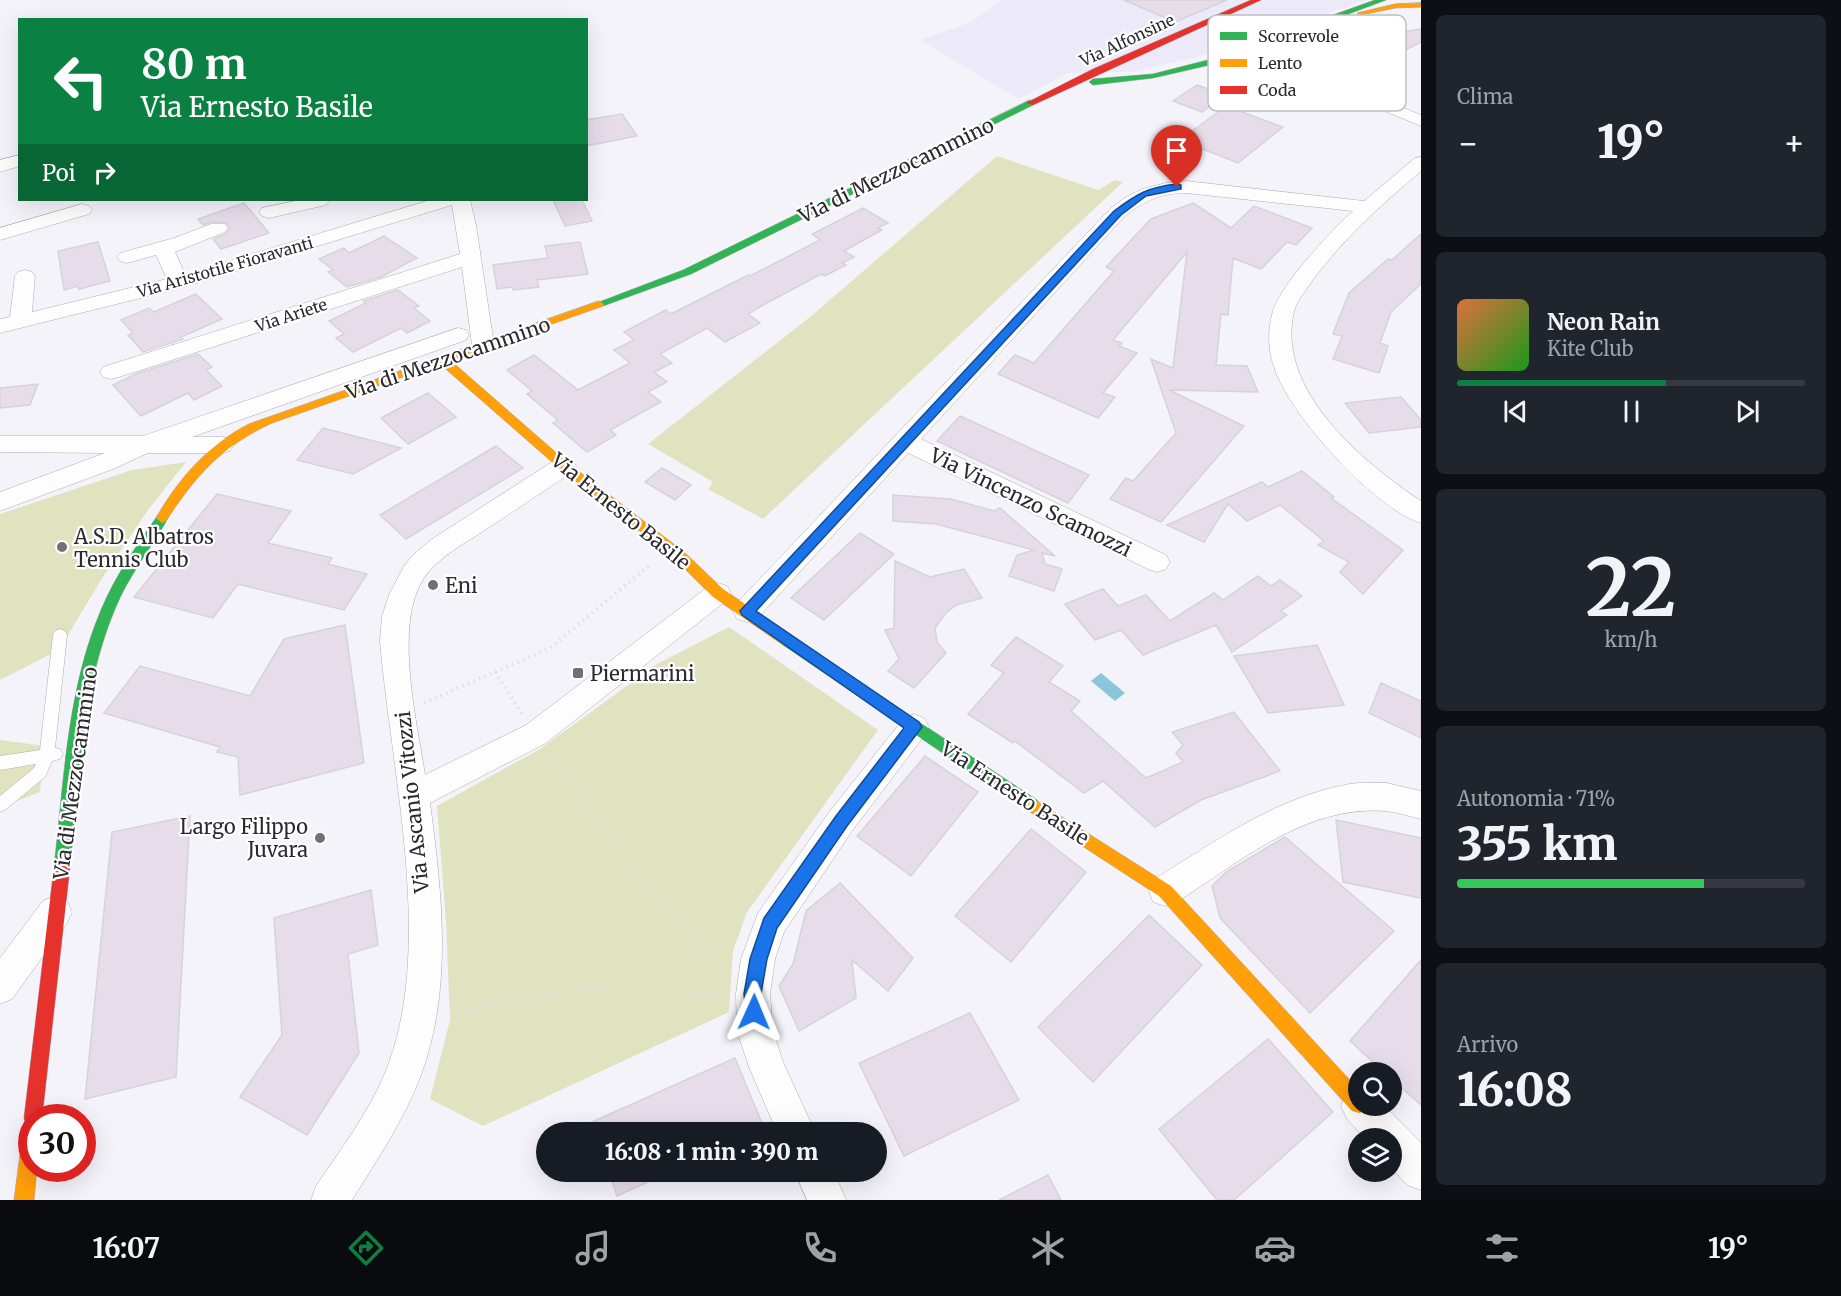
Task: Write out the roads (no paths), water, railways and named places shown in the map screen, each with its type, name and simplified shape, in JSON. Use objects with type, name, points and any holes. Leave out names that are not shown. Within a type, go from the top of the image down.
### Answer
[{"type":"main road","name":"Via Alfonsine","points":[[1224,15],[1257,0]]},
{"type":"main road","points":[[1340,15],[1382,0]]},
{"type":"main road","points":[[1344,15],[1395,6],[1421,5]]},
{"type":"main road","name":"Via Alfonsine","points":[[1076,82],[1208,22]]},
{"type":"main road","name":"Via di Mezzocammino","points":[[34,1104],[75,752],[90,663],[103,621],[116,592],[178,493],[200,465],[222,445],[268,420],[687,272],[1076,82],[1113,81],[1166,74],[1208,62]]},
{"type":"main road","name":"Via Ernesto Basile","points":[[443,360],[564,466],[670,548],[718,593],[914,727],[1165,891],[1348,1092]]},
{"type":"main road","points":[[24,1200],[26,1182]]},
{"type":"street","points":[[1397,111],[1421,121]]},
{"type":"street","points":[[0,166],[18,161]]},
{"type":"street","points":[[1421,162],[1366,207],[1317,261],[1285,306],[1279,326],[1281,356],[1293,387],[1311,414],[1371,476],[1421,514]]},
{"type":"street","points":[[747,611],[1117,213],[1143,194],[1167,188],[1195,188],[1366,207]]},
{"type":"street","points":[[268,212],[317,201]]},
{"type":"street","points":[[320,201],[317,208],[336,234]]},
{"type":"street","name":"Via Aristotile Fioravanti","points":[[10,324],[179,282],[445,201]]},
{"type":"street","points":[[460,201],[471,257],[483,345]]},
{"type":"street","points":[[0,234],[82,210]]},
{"type":"street","points":[[127,257],[218,228]]},
{"type":"street","points":[[173,244],[165,252],[179,282]]},
{"type":"street","name":"Via Ariete","points":[[111,372],[471,257]]},
{"type":"street","points":[[10,324],[25,276]]},
{"type":"street","name":"Via di Mezzocammino","points":[[146,444],[458,335]]},
{"type":"street","name":"Via Vincenzo Scamozzi","points":[[905,441],[1157,562]]},
{"type":"street","points":[[0,444],[222,445]]},
{"type":"street","points":[[0,502],[104,463],[146,444]]},
{"type":"street","name":"Via Ascanio Vitozzi","points":[[330,1200],[390,1102],[403,1074],[419,1019],[425,926],[413,796],[396,668],[396,616],[406,584],[412,573],[441,546],[564,466]]},
{"type":"street","points":[[413,796],[536,734],[718,593]]},
{"type":"street","points":[[792,1122],[767,1067],[755,1031],[753,994],[758,959],[770,924],[842,821],[914,727]]},
{"type":"street","points":[[1165,891],[1278,822],[1313,806],[1372,794],[1397,797],[1421,805]]},
{"type":"street","points":[[0,987],[55,911]]},
{"type":"street","name":"Via Ernesto Basile","points":[[1370,1116],[1381,1128]]},
{"type":"street","name":"Via Ernesto Basile","points":[[1402,1151],[1421,1171]]},
{"type":"street","points":[[819,1182],[827,1200]]},
{"type":"lane","points":[[0,805],[40,772],[48,755],[60,635]]},
{"type":"lane","points":[[0,763],[75,752]]},
{"type":"water","points":[[1101,673],[1125,693],[1115,701],[1091,681]]},
{"type":"place","name":"A.S.D. Albatros Tennis Club","points":[[62,547]]},
{"type":"place","name":"Eni","points":[[433,585]]},
{"type":"place","name":"Piermarini","points":[[578,673]]},
{"type":"place","name":"Largo Filippo Juvara","points":[[320,838]]}]
